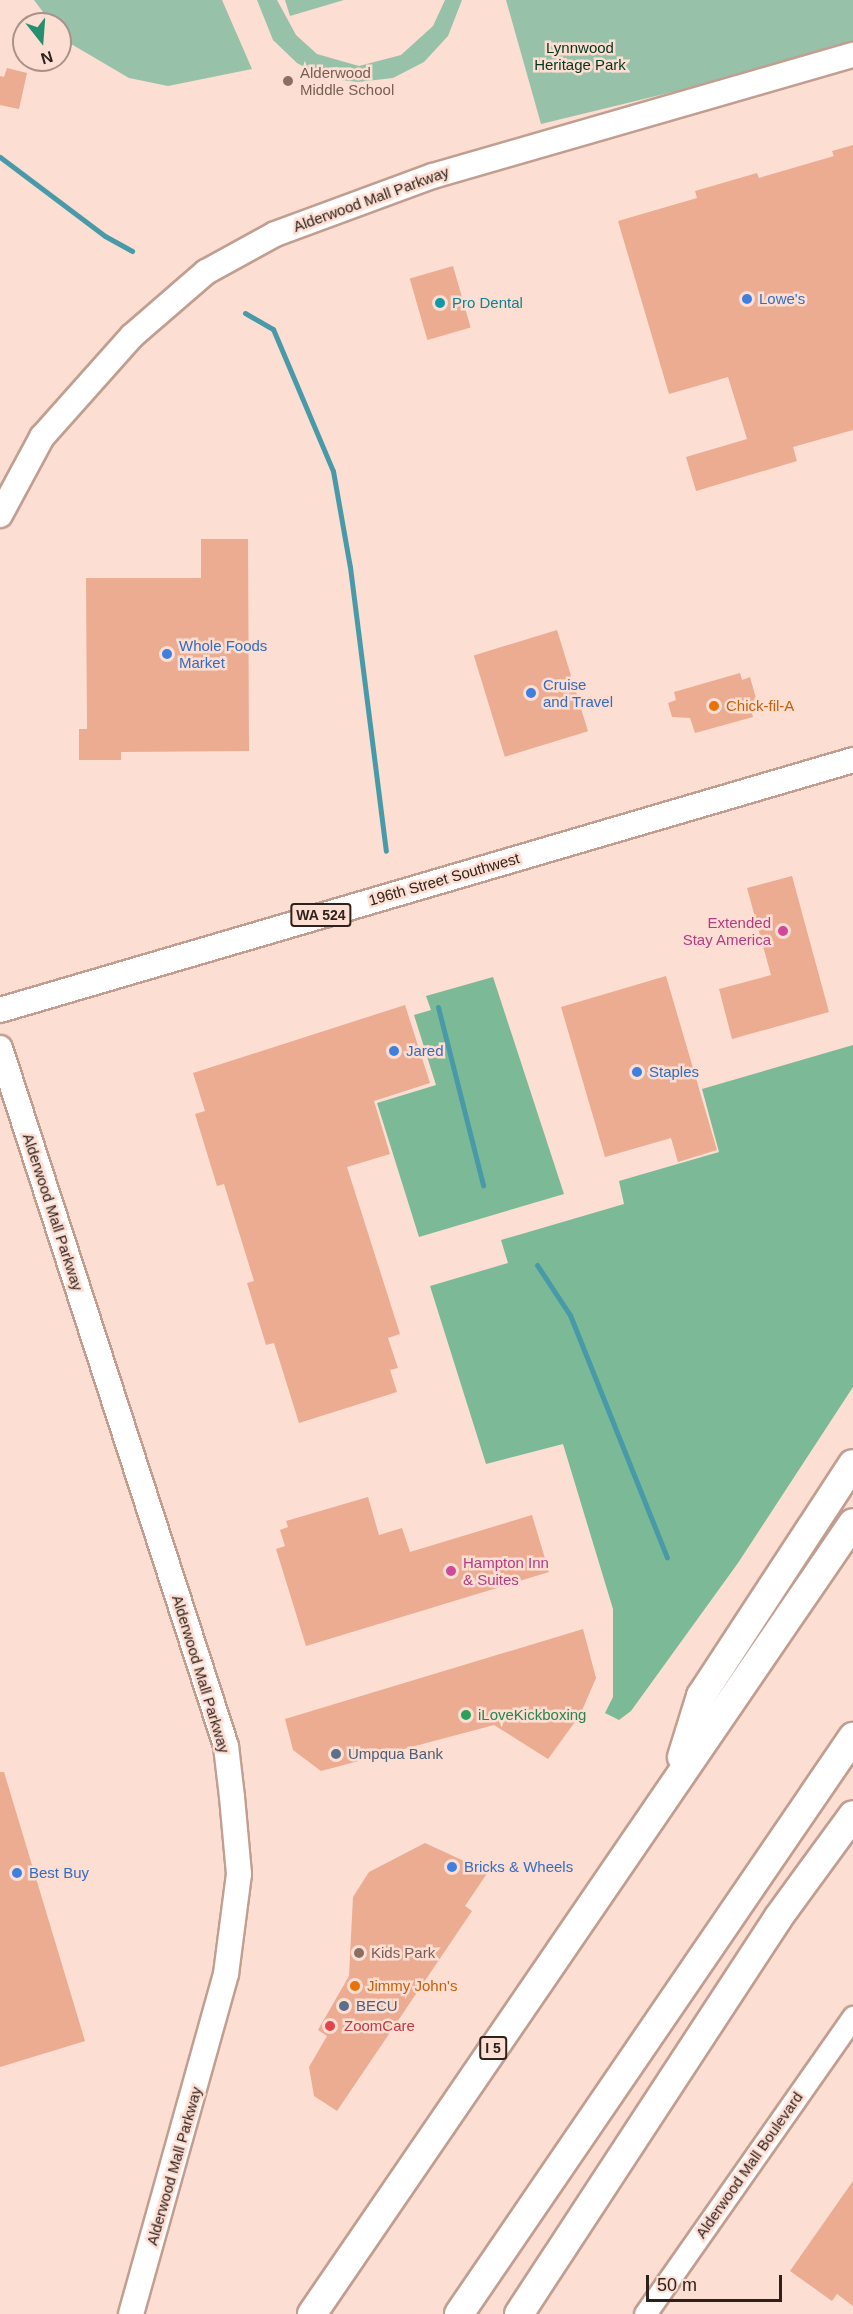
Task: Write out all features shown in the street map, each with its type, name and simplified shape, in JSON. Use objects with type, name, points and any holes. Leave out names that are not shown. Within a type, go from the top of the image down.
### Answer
[{"type":"highway","points":[[675,1782],[701,1696],[853,1464]]},
{"type":"highway","name":"I 5","points":[[312,2314],[853,1523]]},
{"type":"highway","points":[[459,2314],[853,1737]]},
{"type":"highway","points":[[519,2314],[778,1918],[853,1815]]},
{"type":"main road","name":"Alderwood Mall Parkway","points":[[0,515],[42,437],[124,344],[206,272],[275,234],[433,176],[853,55]]},
{"type":"main road","name":"196th Street Southwest","points":[[0,1010],[853,760]]},
{"type":"main road","name":"Alderwood Mall Parkway","points":[[0,1048],[223,1736],[232,1797],[239,1874],[226,1974],[131,2314]]},
{"type":"main road","name":"Alderwood Mall Boulevard","points":[[645,2314],[853,2017]]},
{"type":"green space","points":[[34,0],[222,0],[252,69],[168,86],[129,78],[72,45],[72,12],[43,12]]},
{"type":"green space","points":[[257,0],[277,0],[296,35],[317,54],[359,66],[401,55],[433,26],[445,0],[462,0],[448,36],[424,62],[393,78],[358,82],[324,78],[297,63],[273,40]]},
{"type":"green space","points":[[285,0],[344,0],[290,16]]},
{"type":"green space","name":"Lynnwood Heritage Park","points":[[506,0],[853,0],[853,48],[541,124]]},
{"type":"green space","points":[[493,977],[564,1194],[419,1237],[377,1103],[436,1085],[414,1015],[431,1010],[426,996]]},
{"type":"green space","points":[[853,1045],[853,1387],[738,1563],[631,1711],[619,1720],[605,1713],[613,1697],[613,1609],[563,1444],[486,1464],[430,1286],[508,1263],[501,1240],[624,1204],[619,1181],[719,1152],[702,1089]]},
{"type":"building","points":[[7,68],[12,69],[12,72],[27,73],[19,109],[0,105],[0,76],[4,77]]},
{"type":"building","name":"Lowe's","points":[[853,145],[853,430],[793,447],[797,461],[696,491],[686,457],[747,439],[728,377],[669,394],[618,221],[697,198],[695,191],[757,173],[759,178],[834,156],[832,151]]},
{"type":"building","name":"Pro Dental","points":[[453,266],[471,328],[427,340],[410,278]]},
{"type":"building","name":"Whole Foods Market","points":[[201,539],[248,539],[249,751],[121,752],[121,760],[79,760],[79,729],[87,729],[86,578],[201,578]]},
{"type":"building","name":"Cruise and Travel","points":[[557,630],[588,731],[505,757],[474,655]]},
{"type":"building","name":"Chick-fil-A","points":[[740,673],[742,680],[750,677],[759,709],[751,711],[753,717],[695,733],[690,718],[672,717],[668,703],[676,700],[674,692]]},
{"type":"building","name":"Extended Stay America","points":[[792,876],[829,1012],[732,1039],[719,989],[771,975],[747,888]]},
{"type":"building","name":"Staples","points":[[666,976],[717,1150],[678,1162],[671,1138],[605,1157],[561,1007]]},
{"type":"building","points":[[405,1005],[430,1083],[374,1101],[390,1154],[347,1167],[400,1334],[388,1338],[398,1368],[390,1370],[397,1392],[299,1423],[274,1343],[266,1345],[247,1283],[254,1281],[224,1184],[217,1186],[195,1114],[205,1111],[193,1073]]},
{"type":"building","name":"Hampton Inn & Suites","points":[[368,1497],[379,1535],[402,1528],[410,1552],[532,1515],[549,1572],[306,1646],[276,1549],[285,1546],[280,1530],[288,1527],[286,1521]]},
{"type":"building","points":[[583,1629],[596,1678],[580,1715],[548,1759],[494,1725],[321,1771],[293,1750],[285,1719]]},
{"type":"building","name":"Best Buy","points":[[0,1772],[4,1772],[85,2041],[0,2067]]},
{"type":"building","points":[[425,1843],[488,1872],[465,1906],[472,1911],[337,2111],[314,2096],[309,2067],[327,2036],[318,2030],[349,1976],[353,1897],[369,1872]]},
{"type":"building","points":[[853,2181],[853,2306],[837,2294],[832,2301],[790,2271]]},
{"type":"waterway","points":[[0,157],[105,236],[132,251]]},
{"type":"waterway","points":[[245,313],[273,329],[333,471],[350,567],[386,851]]},
{"type":"waterway","points":[[438,1007],[483,1185]]},
{"type":"waterway","points":[[537,1265],[570,1315],[667,1557]]},
{"type":"place","name":"Alderwood Middle School","points":[[288,81]]},
{"type":"place","name":"Lowe's","points":[[747,299]]},
{"type":"place","name":"Pro Dental","points":[[440,303]]},
{"type":"place","name":"Whole Foods Market","points":[[167,654]]},
{"type":"place","name":"Cruise and Travel","points":[[531,693]]},
{"type":"place","name":"Chick-fil-A","points":[[714,706]]},
{"type":"place","name":"Extended Stay America","points":[[783,931]]},
{"type":"place","name":"Jared","points":[[394,1051]]},
{"type":"place","name":"Staples","points":[[637,1072]]},
{"type":"place","name":"Hampton Inn & Suites","points":[[451,1571]]},
{"type":"place","name":"iLoveKickboxing","points":[[466,1715]]},
{"type":"place","name":"Umpqua Bank","points":[[336,1754]]},
{"type":"place","name":"Bricks & Wheels","points":[[452,1867]]},
{"type":"place","name":"Best Buy","points":[[17,1873]]},
{"type":"place","name":"Kids Park","points":[[359,1953]]},
{"type":"place","name":"Jimmy John's","points":[[355,1986]]},
{"type":"place","name":"BECU","points":[[344,2006]]},
{"type":"place","name":"ZoomCare","points":[[330,2026]]}]
